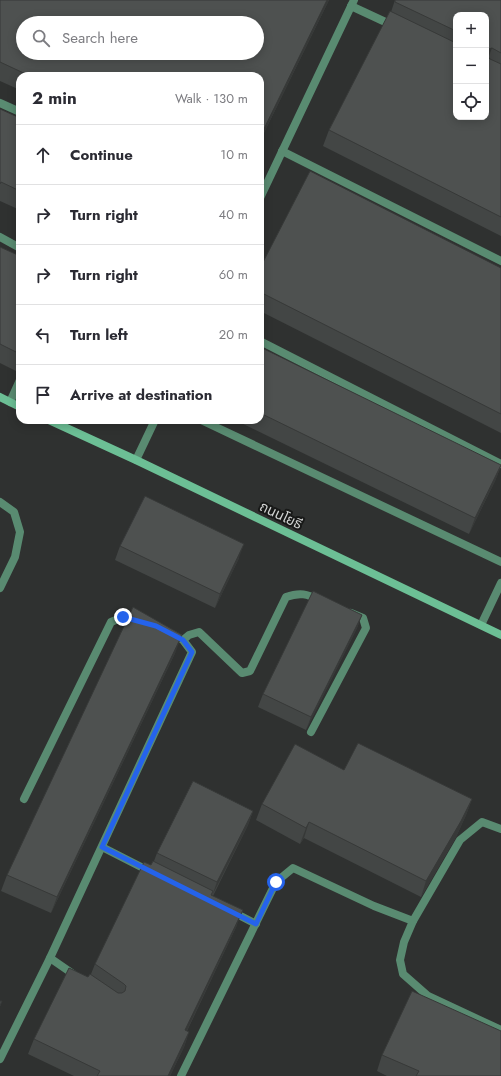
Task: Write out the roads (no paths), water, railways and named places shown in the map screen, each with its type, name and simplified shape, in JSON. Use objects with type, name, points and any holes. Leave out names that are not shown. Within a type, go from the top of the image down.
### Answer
[{"type":"street","points":[[0,398],[16,405]]},
{"type":"street","name":"ถนนโยธี","points":[[58,424],[501,635]]},
{"type":"lane","points":[[264,189],[353,3],[400,29]]},
{"type":"lane","points":[[0,103],[16,110]]},
{"type":"lane","points":[[282,151],[501,261]]},
{"type":"lane","points":[[0,237],[16,246]]},
{"type":"lane","points":[[264,343],[501,464]]},
{"type":"lane","points":[[10,402],[16,389]]},
{"type":"lane","points":[[136,460],[154,424]]},
{"type":"lane","points":[[209,424],[501,562]]},
{"type":"lane","points":[[0,502],[14,512],[20,532],[15,557],[0,588]]},
{"type":"lane","points":[[481,626],[501,583]]},
{"type":"lane","points":[[183,640],[189,634],[199,632],[242,673],[250,672],[286,597],[296,594],[310,595],[330,604]]},
{"type":"lane","points":[[311,732],[366,628],[363,618],[343,610]]},
{"type":"lane","points":[[24,799],[111,622],[123,617],[143,623]]},
{"type":"lane","points":[[0,1059],[50,958],[192,652],[183,640],[163,630]]},
{"type":"lane","points":[[501,829],[482,822],[460,840],[413,921],[404,942],[400,960],[403,974],[428,996],[501,1030]]},
{"type":"lane","points":[[102,847],[158,875]]},
{"type":"lane","points":[[181,1076],[276,882],[293,868],[374,906],[413,921]]},
{"type":"lane","points":[[221,906],[256,924]]},
{"type":"lane","points":[[50,958],[83,980]]}]
